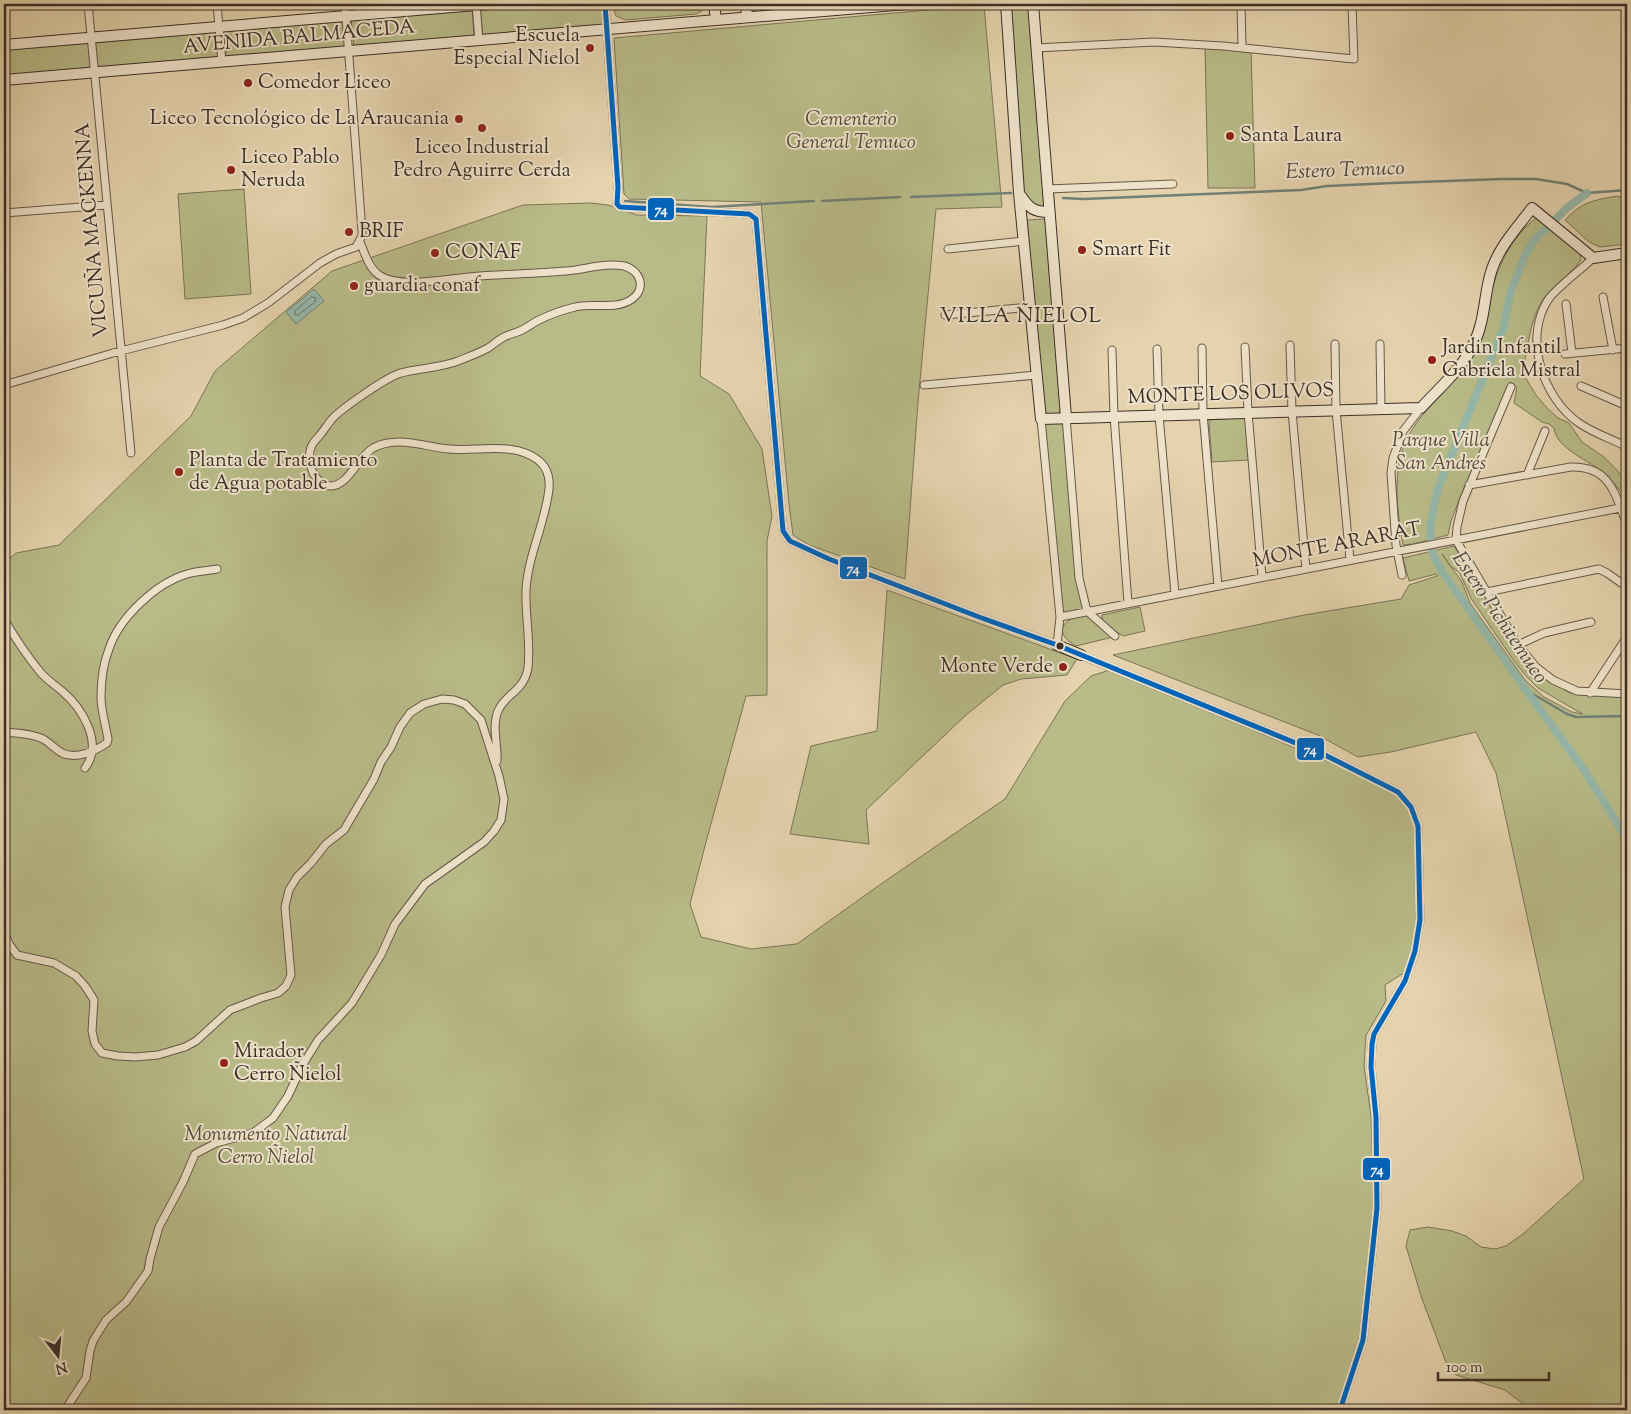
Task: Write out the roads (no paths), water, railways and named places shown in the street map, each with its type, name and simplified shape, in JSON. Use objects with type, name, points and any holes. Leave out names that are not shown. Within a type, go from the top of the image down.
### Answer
[{"type":"street","name":"VICUÑA MACKENNA","points":[[88,4],[131,453]]},
{"type":"street","points":[[218,4],[222,62]]},
{"type":"street","points":[[4,385],[243,318],[275,298],[320,263],[336,254],[356,247],[360,242],[362,231],[345,4]]},
{"type":"street","points":[[476,4],[479,40]]},
{"type":"street","name":"AVENIDA BALMACEDA","points":[[4,45],[488,4]]},
{"type":"street","points":[[605,4],[618,187],[617,204],[620,207],[710,210],[750,214],[756,219],[783,531],[787,538],[801,547],[879,579],[1057,645],[1324,755],[1398,792],[1411,806],[1418,826],[1420,920],[1415,951],[1405,981],[1374,1034],[1372,1044],[1371,1067],[1376,1117],[1377,1208],[1363,1340],[1340,1410]]},
{"type":"street","points":[[714,4],[716,20]]},
{"type":"street","points":[[746,4],[747,17]]},
{"type":"street","name":"AVENIDA BALMACEDA","points":[[4,80],[864,6],[907,4]]},
{"type":"street","points":[[1006,4],[1019,193],[1060,617],[1057,645]]},
{"type":"street","points":[[1033,4],[1077,570],[1088,611],[1115,636]]},
{"type":"street","points":[[1241,4],[1242,47]]},
{"type":"street","points":[[1036,48],[1154,42],[1242,47],[1354,59],[1352,4]]},
{"type":"street","points":[[1048,189],[1173,184]]},
{"type":"street","points":[[1019,193],[1027,206],[1033,210],[1049,212]]},
{"type":"street","points":[[4,213],[107,205]]},
{"type":"street","points":[[1402,575],[1397,552],[1391,473],[1393,458],[1403,431],[1471,349],[1481,323],[1491,272],[1502,246],[1532,208],[1593,258]]},
{"type":"street","points":[[948,249],[1024,241]]},
{"type":"street","points":[[360,242],[371,267],[386,279],[429,282],[468,277],[569,271],[606,266],[622,266],[632,269],[640,278],[641,286],[636,297],[626,302],[606,306],[593,304],[577,306],[541,319],[522,330],[504,337],[488,348],[456,362],[418,371],[399,373],[357,398],[333,418],[312,446],[309,456],[310,465],[316,476],[328,486],[334,486],[343,482],[361,458],[375,447],[397,442],[415,443],[453,450],[494,449],[519,451],[538,460],[545,468],[549,479],[545,516],[529,571],[526,591],[529,637],[528,668],[518,690],[498,710],[495,725],[497,766]]},
{"type":"street","points":[[1627,253],[1593,258],[1548,299],[1540,317],[1537,351],[1539,363],[1548,386],[1567,414],[1580,424],[1627,447]]},
{"type":"street","points":[[1603,297],[1613,350]]},
{"type":"street","points":[[1566,304],[1569,353],[1627,348]]},
{"type":"street","points":[[944,315],[1030,307]]},
{"type":"street","points":[[1335,344],[1336,410],[1350,560]]},
{"type":"street","points":[[1380,344],[1381,409]]},
{"type":"street","points":[[1290,345],[1292,411],[1306,569]]},
{"type":"street","points":[[1246,347],[1248,412],[1262,577]]},
{"type":"street","points":[[1158,348],[1158,415],[1175,594]]},
{"type":"street","points":[[1202,348],[1203,413],[1218,586]]},
{"type":"street","points":[[1112,350],[1114,416],[1128,603]]},
{"type":"street","points":[[924,384],[1037,375]]},
{"type":"street","points":[[1581,386],[1627,406]]},
{"type":"street","points":[[1511,387],[1469,485],[1459,518],[1456,540],[1518,645],[1547,676],[1572,689],[1590,693],[1627,694]]},
{"type":"street","name":"MONTE LOS OLIVOS","points":[[1042,419],[1421,408]]},
{"type":"street","points":[[1527,475],[1545,431]]},
{"type":"street","points":[[1469,485],[1571,467],[1592,470],[1603,476],[1612,486],[1627,525]]},
{"type":"street","name":"MONTE ARARAT","points":[[1060,617],[1620,508]]},
{"type":"street","points":[[4,732],[26,734],[41,738],[63,753],[72,756],[83,754],[107,743],[108,739],[101,700],[102,686],[104,664],[116,633],[142,601],[159,586],[186,574],[217,569]]},
{"type":"street","points":[[1487,592],[1599,569],[1608,573],[1627,587]]},
{"type":"street","points":[[4,619],[19,644],[42,674],[62,691],[78,709],[92,735],[93,750],[89,763],[85,768]]},
{"type":"street","points":[[1518,645],[1544,633],[1591,622]]},
{"type":"street","points":[[1590,693],[1627,637]]},
{"type":"street","points":[[4,931],[9,944],[17,955],[54,963],[76,976],[85,986],[94,1000],[92,1031],[95,1044],[102,1053],[135,1058],[158,1055],[174,1050],[196,1040],[230,1010],[278,993],[286,986],[291,975],[285,907],[289,890],[297,877],[312,863],[326,844],[344,830],[374,779],[400,727],[410,713],[424,704],[442,699],[454,700],[465,704],[481,720],[497,766],[504,799],[501,820],[484,842],[425,884],[395,924],[380,955],[352,1003],[318,1040],[302,1066],[288,1096],[273,1118],[252,1133],[216,1143],[195,1154],[183,1182],[159,1227],[148,1271],[126,1302],[106,1320],[93,1341],[86,1378],[65,1410]]},
{"type":"water","points":[[314,289],[324,301],[296,324],[286,312]]},
{"type":"waterway","name":"Estero Temuco","points":[[1063,198],[1084,199],[1301,190],[1327,186],[1502,179],[1536,179],[1567,184],[1587,193],[1627,190]]},
{"type":"waterway","points":[[911,197],[1011,193]]},
{"type":"waterway","name":"Estero Pichitemuco","points":[[1587,193],[1568,207],[1533,241],[1523,260],[1511,291],[1503,329],[1438,488],[1430,526],[1431,545],[1433,555],[1443,573],[1584,770],[1627,839]]},
{"type":"waterway","points":[[822,201],[900,197]]},
{"type":"waterway","points":[[625,201],[711,207],[814,201]]},
{"type":"waterway","points":[[1526,690],[1567,714],[1576,717],[1627,716]]},
{"type":"place","name":"Escuela Especial Nielol","points":[[590,48]]},
{"type":"place","name":"Comedor Liceo","points":[[248,83]]},
{"type":"place","name":"Liceo Tecnológico de La Araucania","points":[[459,119]]},
{"type":"place","name":"Liceo Industrial Pedro Aguirre Cerda","points":[[482,128]]},
{"type":"place","name":"Santa Laura","points":[[1230,136]]},
{"type":"place","name":"Liceo Pablo Neruda","points":[[231,170]]},
{"type":"place","name":"BRIF","points":[[349,232]]},
{"type":"place","name":"Smart Fit","points":[[1082,250]]},
{"type":"place","name":"CONAF","points":[[435,253]]},
{"type":"place","name":"guardia conaf","points":[[354,286]]},
{"type":"place","name":"Jardin Infantil Gabriela Mistral","points":[[1432,360]]},
{"type":"place","name":"Planta de Tratamiento de Agua potable","points":[[179,472]]},
{"type":"place","name":"Monte Verde","points":[[1063,667]]},
{"type":"place","name":"Mirador Cerro Ñielol","points":[[224,1063]]},
{"type":"district","name":"VILLA ÑIELOL","points":[[1021,317]]},
{"type":"park label","name":"Cementerio General Temuco","points":[[851,132]]},
{"type":"park label","name":"Parque Villa San Andrés","points":[[1441,452]]},
{"type":"park label","name":"Monumento Natural Cerro Ñielol","points":[[266,1146]]}]
